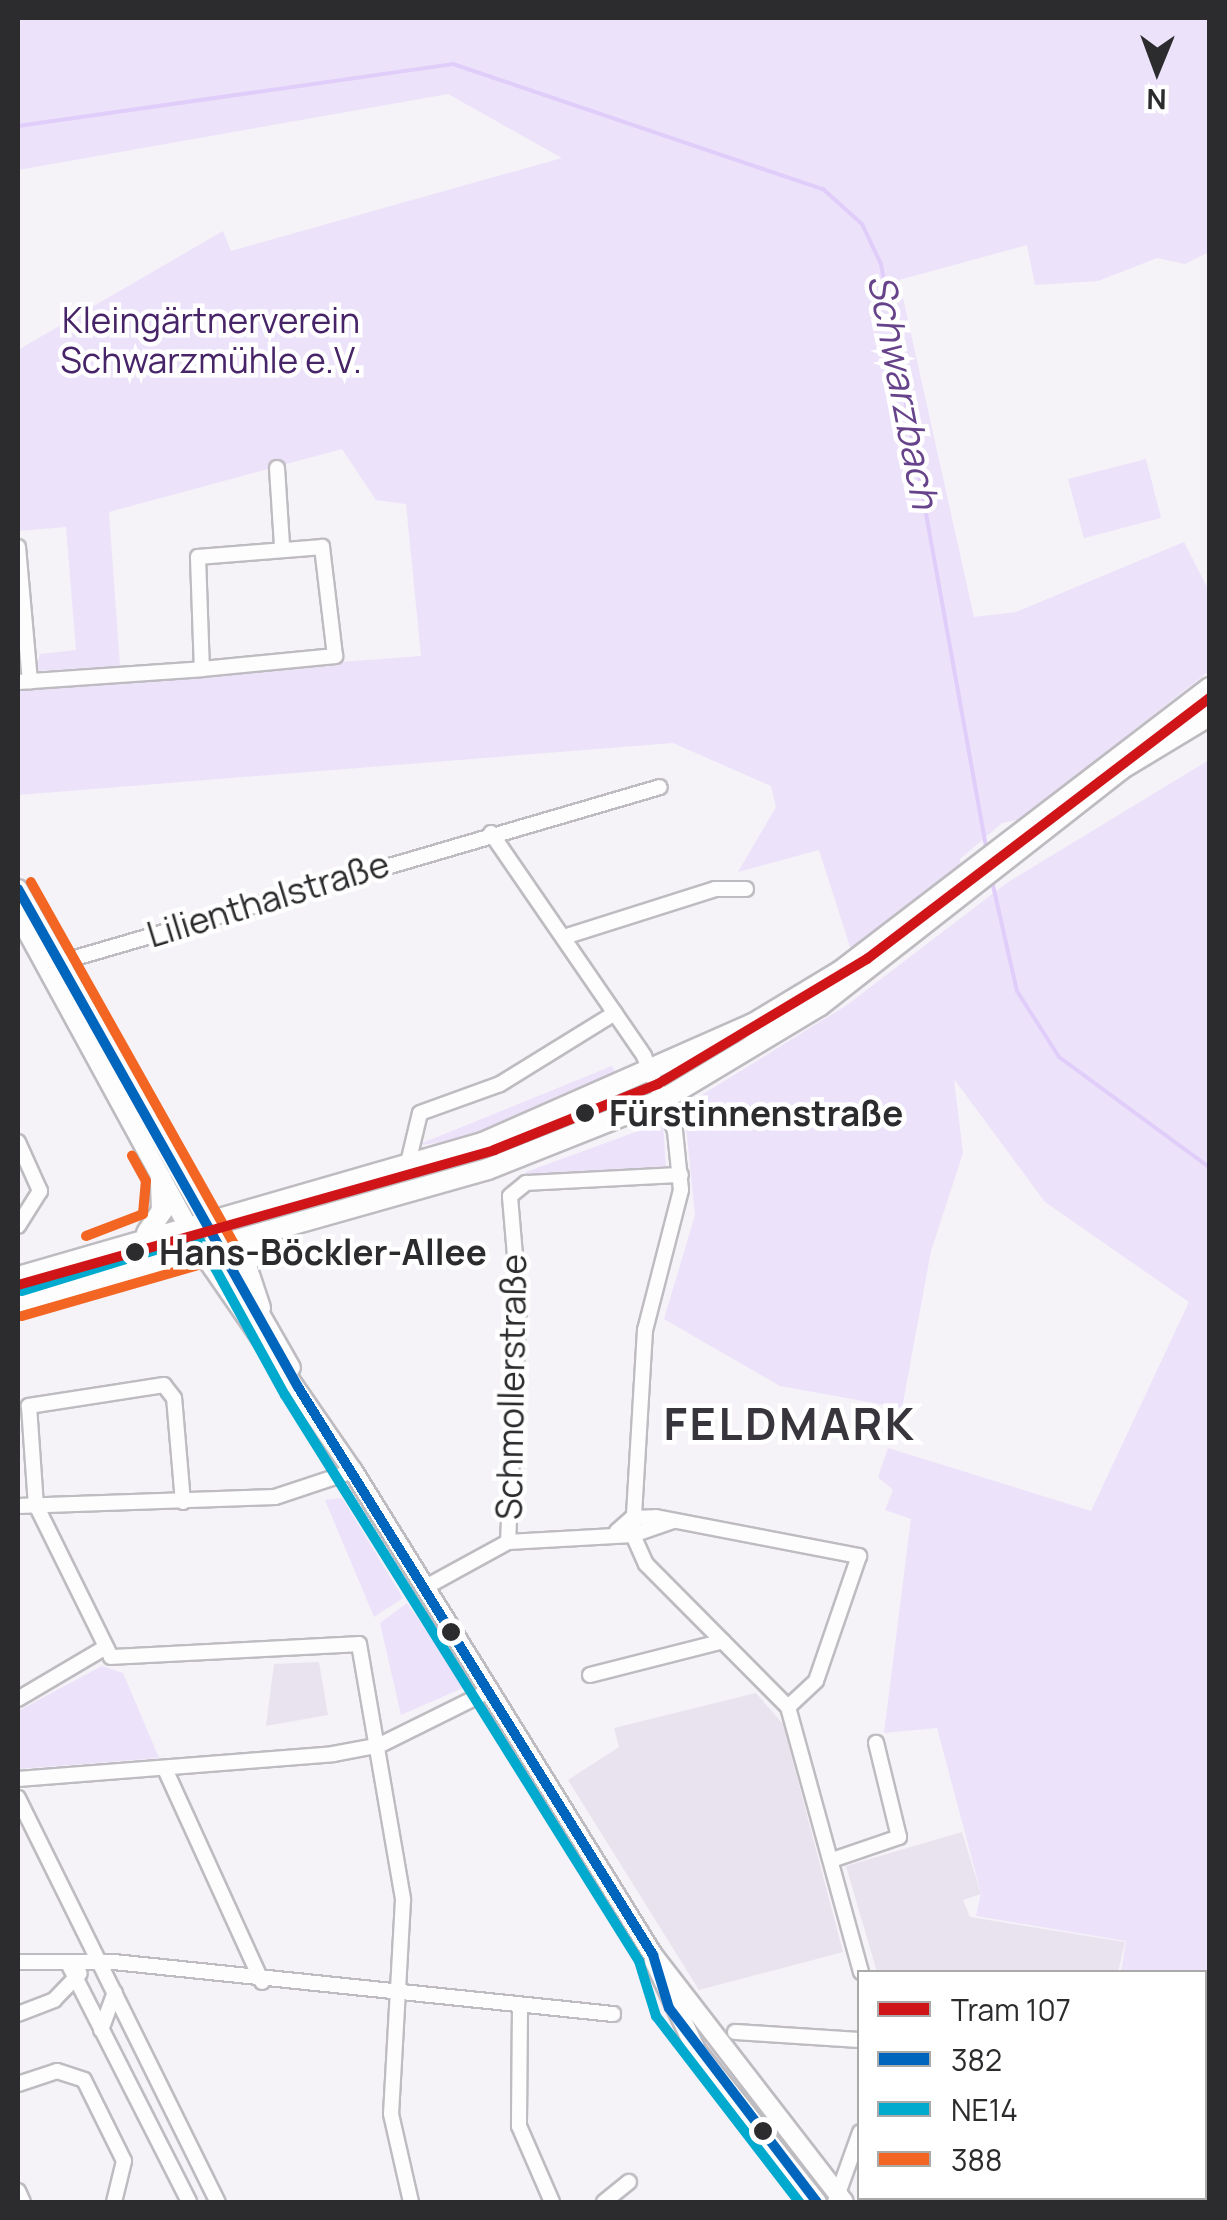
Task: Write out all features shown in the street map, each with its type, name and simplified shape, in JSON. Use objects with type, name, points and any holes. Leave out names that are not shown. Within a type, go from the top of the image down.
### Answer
[{"type":"main road","points":[[18,1302],[498,1166],[664,1099],[819,1006],[1210,688]]},
{"type":"main road","points":[[1003,854],[1122,769],[1210,715]]},
{"type":"main road","points":[[18,1276],[147,1233],[408,1164],[653,1073],[813,990],[979,874]]},
{"type":"main road","points":[[147,1233],[162,1211],[162,1178]]},
{"type":"main road","points":[[260,1308],[248,1254],[268,1230]]},
{"type":"street","points":[[278,468],[282,546]]},
{"type":"street","points":[[18,547],[24,682],[202,668],[335,656],[327,554],[314,544],[198,557],[202,668]]},
{"type":"street","name":"Lilienthalstraße","points":[[52,964],[491,832],[660,787]]},
{"type":"street","points":[[491,832],[653,1073],[664,1099],[681,1175],[646,1330],[633,1535],[646,1564],[788,1707],[861,1970]]},
{"type":"street","points":[[18,889],[52,964],[162,1178],[196,1220]]},
{"type":"street","points":[[564,937],[715,889],[746,889]]},
{"type":"street","points":[[18,916],[52,964],[210,1248],[653,1956],[686,2017],[817,2202]]},
{"type":"street","points":[[408,1164],[420,1113],[500,1084],[614,1014]]},
{"type":"street","points":[[18,1142],[40,1191],[18,1226]]},
{"type":"street","name":"Schmollerstraße","points":[[508,1542],[519,1302],[510,1196],[526,1182],[681,1175]]},
{"type":"street","points":[[210,1248],[260,1308],[298,1387]]},
{"type":"street","points":[[183,1502],[174,1398],[164,1385],[23,1404],[36,1505],[106,1647],[123,1660],[359,1644],[380,1745],[403,1900],[403,1996],[391,2114],[411,2202]]},
{"type":"street","points":[[18,1506],[289,1495],[352,1471]]},
{"type":"street","points":[[617,1531],[632,1518],[674,1521],[859,1556],[816,1681],[788,1707]]},
{"type":"street","points":[[424,1588],[508,1542],[617,1531],[633,1535],[674,1521]]},
{"type":"street","points":[[590,1675],[723,1641]]},
{"type":"street","points":[[18,1699],[106,1647]]},
{"type":"street","points":[[18,1780],[165,1769],[380,1745],[487,1692]]},
{"type":"street","points":[[832,1860],[899,1837],[876,1743]]},
{"type":"street","points":[[165,1769],[262,1982]]},
{"type":"street","points":[[18,1798],[101,2030],[190,2202]]},
{"type":"street","points":[[18,1962],[613,2014]]},
{"type":"street","points":[[81,1969],[115,1992],[218,2202]]},
{"type":"street","points":[[18,2014],[81,1969]]},
{"type":"street","points":[[101,2030],[115,1992]]},
{"type":"street","points":[[520,2007],[518,2126],[552,2202]]},
{"type":"street","points":[[686,2017],[839,2200]]},
{"type":"street","points":[[735,2032],[857,2040]]},
{"type":"street","points":[[18,2084],[57,2071],[84,2080],[124,2161],[114,2202]]},
{"type":"street","points":[[839,2200],[857,2142]]},
{"type":"street","points":[[168,2161],[191,2148]]},
{"type":"street","points":[[604,2202],[629,2182]]},
{"type":"street","points":[[18,2191],[23,2202]]},
{"type":"shaded area","points":[[319,1662],[328,1715],[266,1726],[274,1664]]},
{"type":"shaded area","points":[[756,1693],[783,1724],[843,1952],[699,1990],[568,1780],[619,1747],[614,1728]]},
{"type":"shaded area","points":[[962,1832],[981,1894],[963,1900],[970,1917],[1125,1942],[1118,1970],[876,1970],[846,1866]]},
{"type":"shaded area","points":[[950,2200],[1033,2200],[1033,2202]]},
{"type":"green space","name":"Kleingärtnerverein Schwarzmühle e.V.","points":[[18,18],[1209,18],[1209,252],[1185,264],[1157,258],[1098,281],[1035,285],[1027,245],[899,280],[974,617],[1016,612],[1184,542],[1209,591],[1209,671],[1021,819],[1002,823],[960,859],[961,868],[852,953],[819,850],[738,872],[776,807],[771,786],[673,743],[18,795],[18,686],[421,656],[406,504],[376,500],[342,449],[109,512],[120,666],[35,671],[40,654],[76,650],[66,527],[18,531],[18,350],[223,231],[231,251],[562,158],[448,94],[18,170]]},
{"type":"green space","points":[[1146,459],[1161,518],[1084,538],[1068,479]]},
{"type":"green space","points":[[1209,760],[1209,2202],[1053,2202],[1207,2200],[1207,1970],[1121,1970],[1126,1941],[976,1916],[981,1893],[937,1728],[884,1733],[911,1519],[885,1510],[893,1490],[878,1477],[888,1448],[1091,1511],[1189,1302],[1045,1202],[954,1079],[963,1153],[931,1251],[902,1408],[780,1386],[664,1319],[695,1215],[684,1106],[847,1005],[1008,882]]},
{"type":"green space","points":[[612,1066],[618,1078],[462,1139],[415,1146]]},
{"type":"green space","points":[[663,1122],[666,1169],[526,1177],[526,1172]]},
{"type":"green space","points":[[342,1498],[403,1598],[374,1617],[325,1500]]},
{"type":"green space","points":[[407,1603],[465,1687],[401,1715],[380,1623]]},
{"type":"green space","points":[[102,1666],[123,1673],[159,1758],[18,1769],[18,1711]]},
{"type":"waterway","name":"Schwarzbach","points":[[18,126],[453,64],[823,189],[862,224],[881,264],[987,852]]},
{"type":"waterway","name":"Schwarzbach","points":[[992,881],[1017,991],[1059,1057],[1210,1168]]},
{"type":"tram line","name":"107","points":[[18,1285],[494,1150],[658,1084],[867,959],[1210,698]]},
{"type":"transit line","name":"388","points":[[22,1316],[223,1258],[234,1244],[31,882]]},
{"type":"transit line","name":"382","points":[[18,889],[298,1387],[653,1955],[669,2008],[817,2202]]},
{"type":"transit line","name":"388","points":[[86,1236],[143,1214],[146,1181],[132,1156]]},
{"type":"transit line","name":"NE14","points":[[22,1291],[198,1237],[285,1395],[639,1961],[656,2016],[799,2202]]},
{"type":"place","name":"Fürstinnenstraße","points":[[585,1113]]},
{"type":"place","name":"Hans-Böckler-Allee","points":[[135,1252]]},
{"type":"district","name":"FELDMARK","points":[[790,1424]]}]
